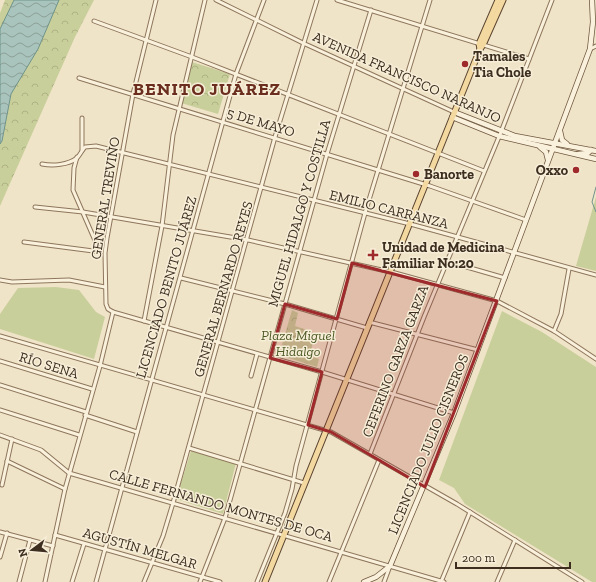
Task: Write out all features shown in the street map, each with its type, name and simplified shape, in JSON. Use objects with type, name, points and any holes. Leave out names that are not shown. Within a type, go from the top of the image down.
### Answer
[{"type":"main road","points":[[266,582],[345,380],[481,46],[498,0]]},
{"type":"main road","points":[[481,46],[503,0]]},
{"type":"street","name":"GENERAL TREVIÑO","points":[[113,312],[108,309],[106,304],[105,253],[110,217],[133,94],[156,0]]},
{"type":"street","points":[[144,321],[162,226],[168,165],[179,108],[205,0]]},
{"type":"street","name":"AVENIDA FRANCISCO NARANJO","points":[[216,0],[453,115],[500,134],[539,146],[596,159]]},
{"type":"street","name":"LICENCIADO BENITO JUÁREZ","points":[[96,582],[236,74],[264,0]]},
{"type":"street","name":"GENERAL BERNARDO REYES","points":[[144,582],[153,563],[173,503],[248,240],[275,137],[317,0]]},
{"type":"street","points":[[337,0],[422,25],[481,46],[529,59]]},
{"type":"street","points":[[257,582],[290,498],[296,466],[337,319],[364,213],[430,0]]},
{"type":"street","name":"CEFERINO GARZA GARZA","points":[[370,454],[446,261],[500,134],[552,0]]},
{"type":"street","name":"LICENCIADO JULIO CISNEROS","points":[[364,582],[376,577],[390,566],[425,487],[454,413],[515,254],[526,220],[590,49],[593,22],[592,0]]},
{"type":"street","name":"MIGUEL HIDALGO Y COSTILLA","points":[[200,582],[225,518],[301,251],[313,201],[371,10]]},
{"type":"street","points":[[94,21],[146,39],[338,115],[484,170]]},
{"type":"street","points":[[590,49],[596,46]]},
{"type":"street","name":"5 DE MAYO","points":[[80,78],[275,137],[472,200],[526,220]]},
{"type":"street","points":[[82,118],[82,150],[77,157],[74,168],[73,190],[100,252]]},
{"type":"street","points":[[560,130],[562,140],[571,146]]},
{"type":"street","name":"AVENIDA FRANCISCO NARANJO","points":[[500,134],[594,150]]},
{"type":"street","name":"EMILIO CARRANZA","points":[[82,150],[89,146],[122,152],[168,165],[408,224],[569,269],[596,275]]},
{"type":"street","points":[[539,146],[546,152],[548,160]]},
{"type":"street","points":[[577,155],[594,150],[596,154]]},
{"type":"street","points":[[42,164],[56,165],[77,157]]},
{"type":"street","points":[[35,207],[83,212],[248,240],[389,272],[497,301],[554,331],[596,359]]},
{"type":"street","points":[[24,242],[105,253]]},
{"type":"street","points":[[446,261],[505,278]]},
{"type":"street","points":[[554,331],[561,314],[569,269]]},
{"type":"street","points":[[181,278],[285,304],[367,328]]},
{"type":"street","points":[[0,280],[12,282],[63,280],[105,287]]},
{"type":"street","points":[[45,582],[65,489],[92,389],[100,366],[113,312],[394,393],[454,413]]},
{"type":"street","points":[[369,322],[478,350]]},
{"type":"street","points":[[0,336],[255,411],[326,430],[470,512],[582,582]]},
{"type":"street","points":[[251,376],[257,354]]},
{"type":"street","name":"RÍO SENA","points":[[0,361],[92,389]]},
{"type":"street","points":[[0,385],[86,413],[137,432]]},
{"type":"street","points":[[0,410],[79,435]]},
{"type":"street","name":"CALLE FERNANDO MONTES DE OCA","points":[[0,435],[41,450],[69,474],[284,535],[442,582]]},
{"type":"street","points":[[2,485],[12,439]]},
{"type":"street","points":[[189,448],[240,462],[304,483]]},
{"type":"street","name":"CEFERINO GARZA GARZA","points":[[329,582],[379,460]]},
{"type":"street","points":[[7,461],[65,489]]},
{"type":"street","points":[[0,472],[5,475]]},
{"type":"street","points":[[442,582],[470,512]]},
{"type":"street","points":[[0,532],[53,546]]},
{"type":"street","points":[[0,557],[7,533]]},
{"type":"street","name":"AGUSTÍN MELGAR","points":[[55,535],[220,582]]},
{"type":"street","points":[[18,582],[30,540]]},
{"type":"street","points":[[497,582],[515,540]]},
{"type":"street","points":[[72,582],[84,544]]},
{"type":"street","points":[[384,582],[390,566]]},
{"type":"street","points":[[574,582],[576,578]]},
{"type":"highlighted area","points":[[352,263],[497,301],[425,487],[331,432],[308,425],[322,372],[270,358],[285,304],[337,319]]},
{"type":"green space","points":[[5,0],[94,0],[75,37],[0,206],[0,13]]},
{"type":"green space","points":[[192,62],[230,74],[218,114],[181,103]]},
{"type":"green space","points":[[596,197],[596,271],[576,266]]},
{"type":"green space","points":[[56,287],[79,290],[96,312],[105,317],[94,359],[0,329],[0,314],[18,288]]},
{"type":"green space","name":"Plaza Miguel Hidalgo","points":[[292,310],[298,313],[295,326],[310,331],[313,342],[310,356],[319,359],[317,367],[279,355]]},
{"type":"green space","points":[[502,311],[542,332],[596,367],[596,582],[592,582],[465,504],[454,488],[439,480]]},
{"type":"green space","points":[[191,451],[236,463],[223,514],[176,499]]},
{"type":"water","points":[[14,0],[59,0],[38,49],[11,94],[2,141],[0,144],[0,29]]},
{"type":"waterway","points":[[596,187],[592,202],[596,212]]},
{"type":"place","name":"Tamales Tia Chole","points":[[465,64]]},
{"type":"place","name":"Oxxo","points":[[576,170]]},
{"type":"place","name":"Banorte","points":[[416,174]]},
{"type":"place","name":"Unidad de Medicina Familiar No:20","points":[[373,255]]},
{"type":"district","name":"BENITO JUÁREZ","points":[[207,89]]}]
